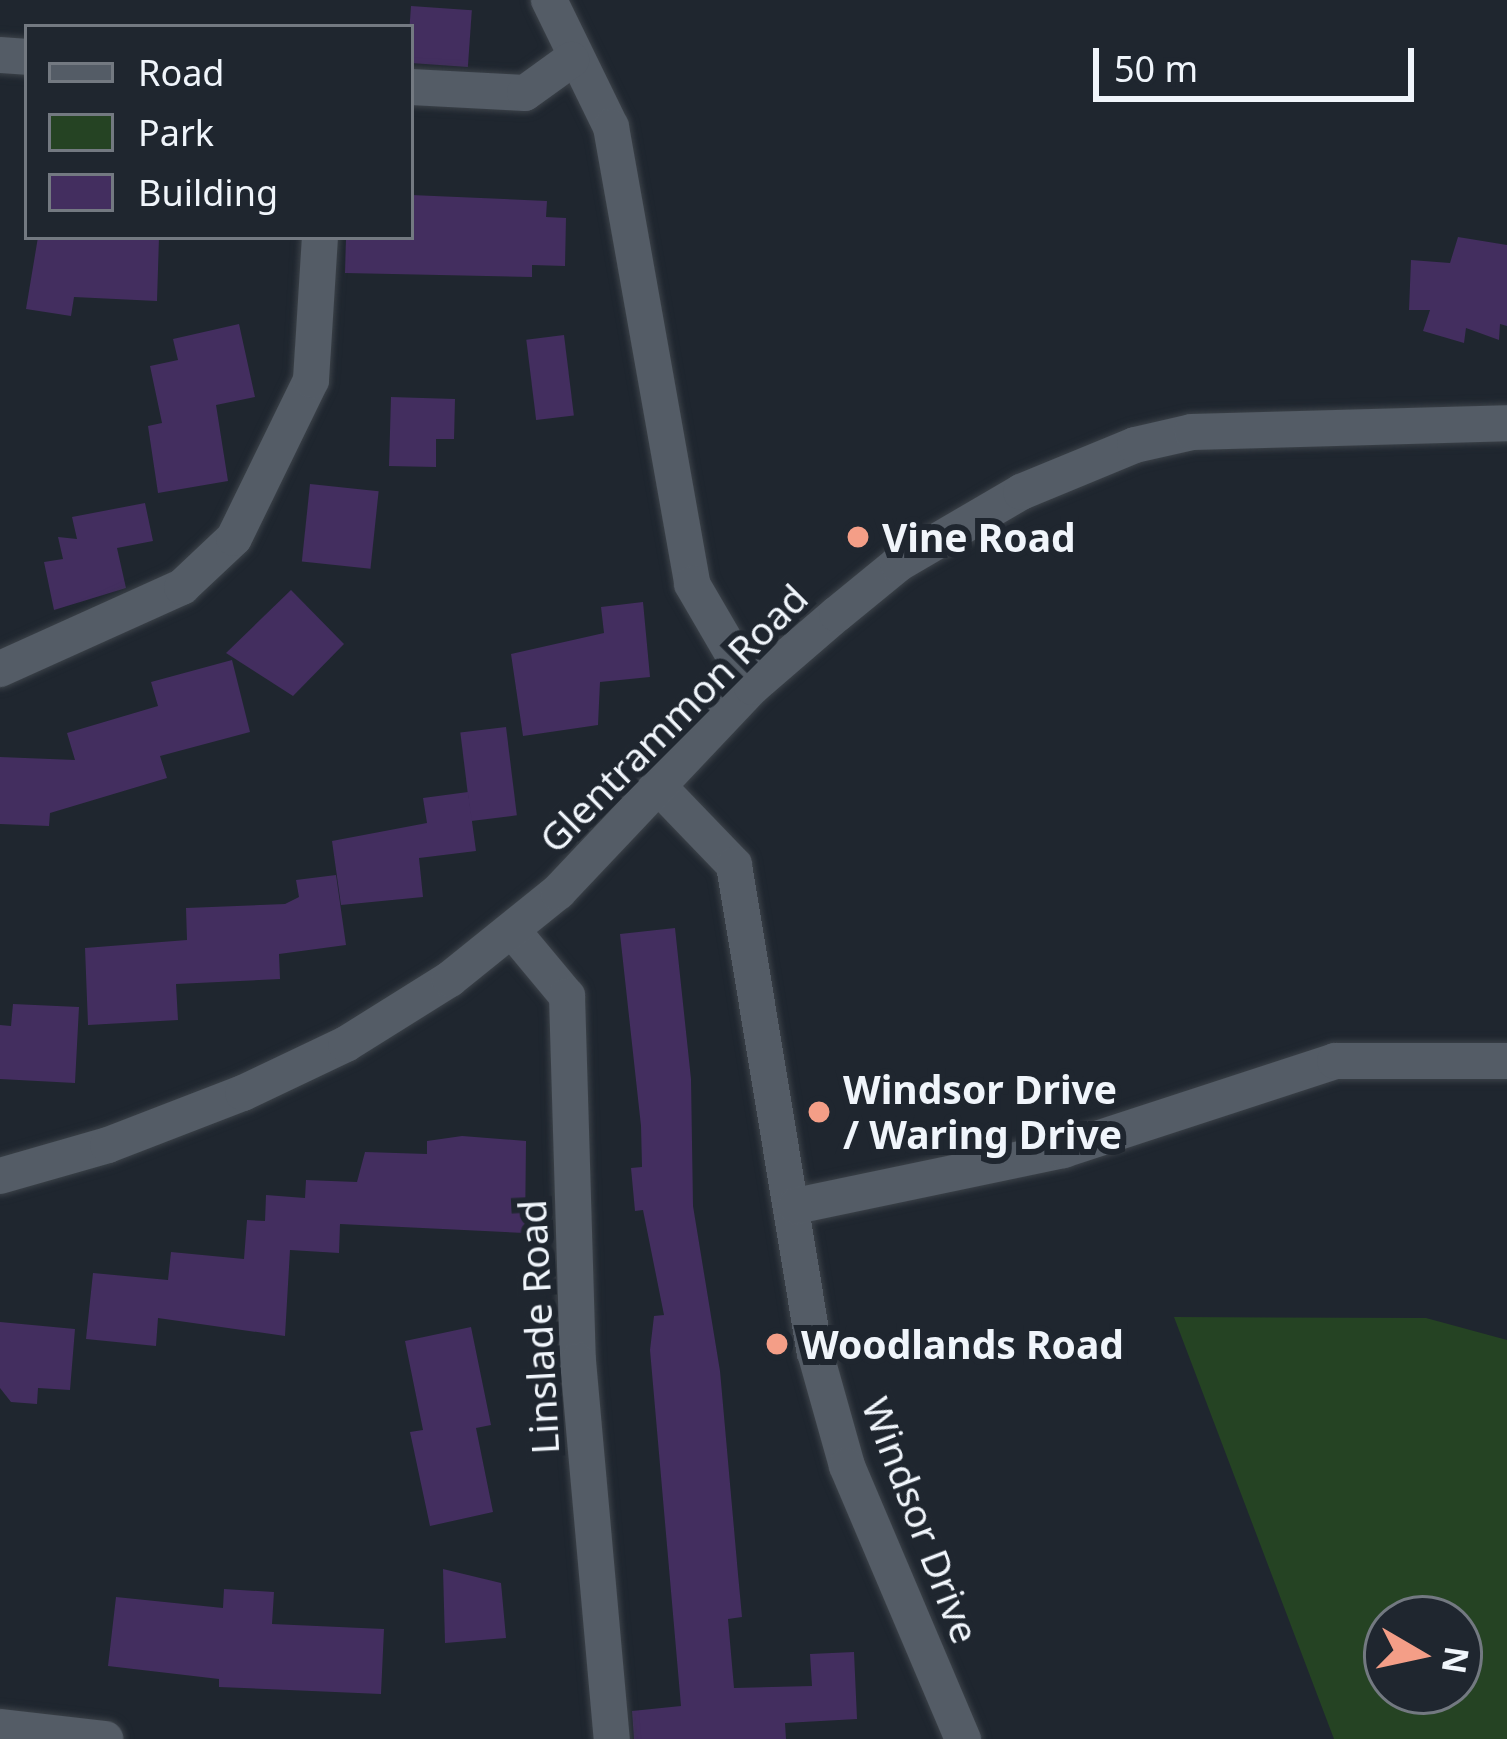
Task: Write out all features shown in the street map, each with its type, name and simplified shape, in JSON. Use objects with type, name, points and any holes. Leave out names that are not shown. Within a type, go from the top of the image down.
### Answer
[{"type":"street","points":[[549,0],[571,60],[610,127],[692,584],[752,687]]},
{"type":"street","points":[[414,87],[525,93],[571,60]]},
{"type":"street","points":[[2,669],[182,586],[234,538],[311,380],[320,240]]},
{"type":"street","name":"Glentrammon Road","points":[[0,1176],[108,1145],[304,1066],[450,979],[512,930],[660,788],[752,687],[940,537],[1135,445],[1226,428],[1507,423]]},
{"type":"street","name":"Windsor Drive","points":[[660,788],[734,865],[796,1206],[815,1352],[848,1466],[952,1736]]},
{"type":"street","name":"Linslade Road","points":[[512,930],[567,996],[578,1360],[612,1739]]},
{"type":"street","points":[[796,1206],[1063,1150],[1334,1061],[1507,1061]]},
{"type":"street","points":[[0,1727],[105,1739]]},
{"type":"green space","points":[[1174,1317],[1426,1318],[1507,1340],[1507,1739],[1334,1739]]},
{"type":"building","points":[[411,6],[472,10],[468,67],[414,63]]},
{"type":"building","points":[[414,195],[547,201],[546,217],[566,218],[565,266],[532,265],[532,277],[345,273],[346,240],[414,240]]},
{"type":"building","points":[[1458,237],[1507,245],[1507,326],[1500,324],[1499,340],[1466,328],[1464,343],[1423,331],[1430,310],[1409,310],[1411,260],[1450,263]]},
{"type":"building","points":[[38,240],[159,240],[157,301],[74,297],[71,316],[26,309]]},
{"type":"building","points":[[239,324],[255,397],[216,405],[228,481],[158,493],[148,426],[162,423],[150,366],[178,360],[173,339]]},
{"type":"building","points":[[564,335],[574,415],[536,420],[526,340]]},
{"type":"building","points":[[391,397],[455,399],[454,439],[436,439],[436,467],[389,466]]},
{"type":"building","points":[[310,484],[379,491],[370,569],[302,562]]},
{"type":"building","points":[[145,503],[153,541],[117,548],[126,588],[54,610],[44,562],[63,559],[58,537],[77,539],[72,517]]},
{"type":"building","points":[[291,590],[344,644],[293,696],[226,653]]},
{"type":"building","points":[[643,602],[650,677],[600,682],[598,725],[523,736],[511,654],[604,633],[601,607]]},
{"type":"building","points":[[232,660],[250,732],[160,756],[167,778],[50,813],[49,826],[0,824],[0,757],[75,760],[67,733],[158,706],[151,682]]},
{"type":"building","points":[[506,727],[517,815],[471,821],[460,733]]},
{"type":"building","points":[[468,792],[476,851],[419,858],[423,897],[341,905],[332,841],[427,823],[423,798]]},
{"type":"building","points":[[336,875],[346,945],[279,954],[280,979],[176,984],[178,1020],[88,1025],[85,948],[187,940],[186,908],[285,904],[299,897],[296,880]]},
{"type":"building","points":[[675,928],[691,1079],[693,1206],[720,1371],[742,1617],[728,1619],[734,1688],[812,1686],[810,1654],[854,1652],[857,1719],[785,1723],[786,1739],[634,1739],[632,1711],[681,1706],[650,1350],[654,1316],[664,1315],[643,1210],[635,1211],[631,1168],[642,1167],[641,1126],[620,934]]},
{"type":"building","points":[[13,1004],[79,1007],[75,1083],[0,1079],[0,1025],[11,1026]]},
{"type":"building","points":[[462,1136],[526,1141],[525,1233],[340,1224],[339,1253],[290,1250],[285,1336],[158,1318],[156,1346],[86,1339],[93,1273],[168,1280],[171,1252],[244,1259],[247,1220],[265,1221],[266,1195],[305,1198],[306,1180],[357,1182],[365,1152],[427,1154],[427,1141]]},
{"type":"building","points":[[0,1322],[75,1329],[70,1390],[38,1388],[37,1404],[11,1402],[0,1388]]},
{"type":"building","points":[[471,1327],[491,1425],[476,1428],[493,1512],[430,1526],[410,1432],[423,1430],[405,1341]]},
{"type":"building","points":[[443,1569],[501,1583],[506,1638],[445,1643]]},
{"type":"building","points":[[224,1589],[274,1592],[272,1624],[384,1629],[381,1694],[219,1687],[219,1679],[108,1666],[116,1597],[223,1608]]},
{"type":"place","name":"Vine Road","points":[[858,537]]},
{"type":"place","name":"Windsor Drive / Waring Drive","points":[[819,1112]]},
{"type":"place","name":"Woodlands Road","points":[[777,1344]]}]
